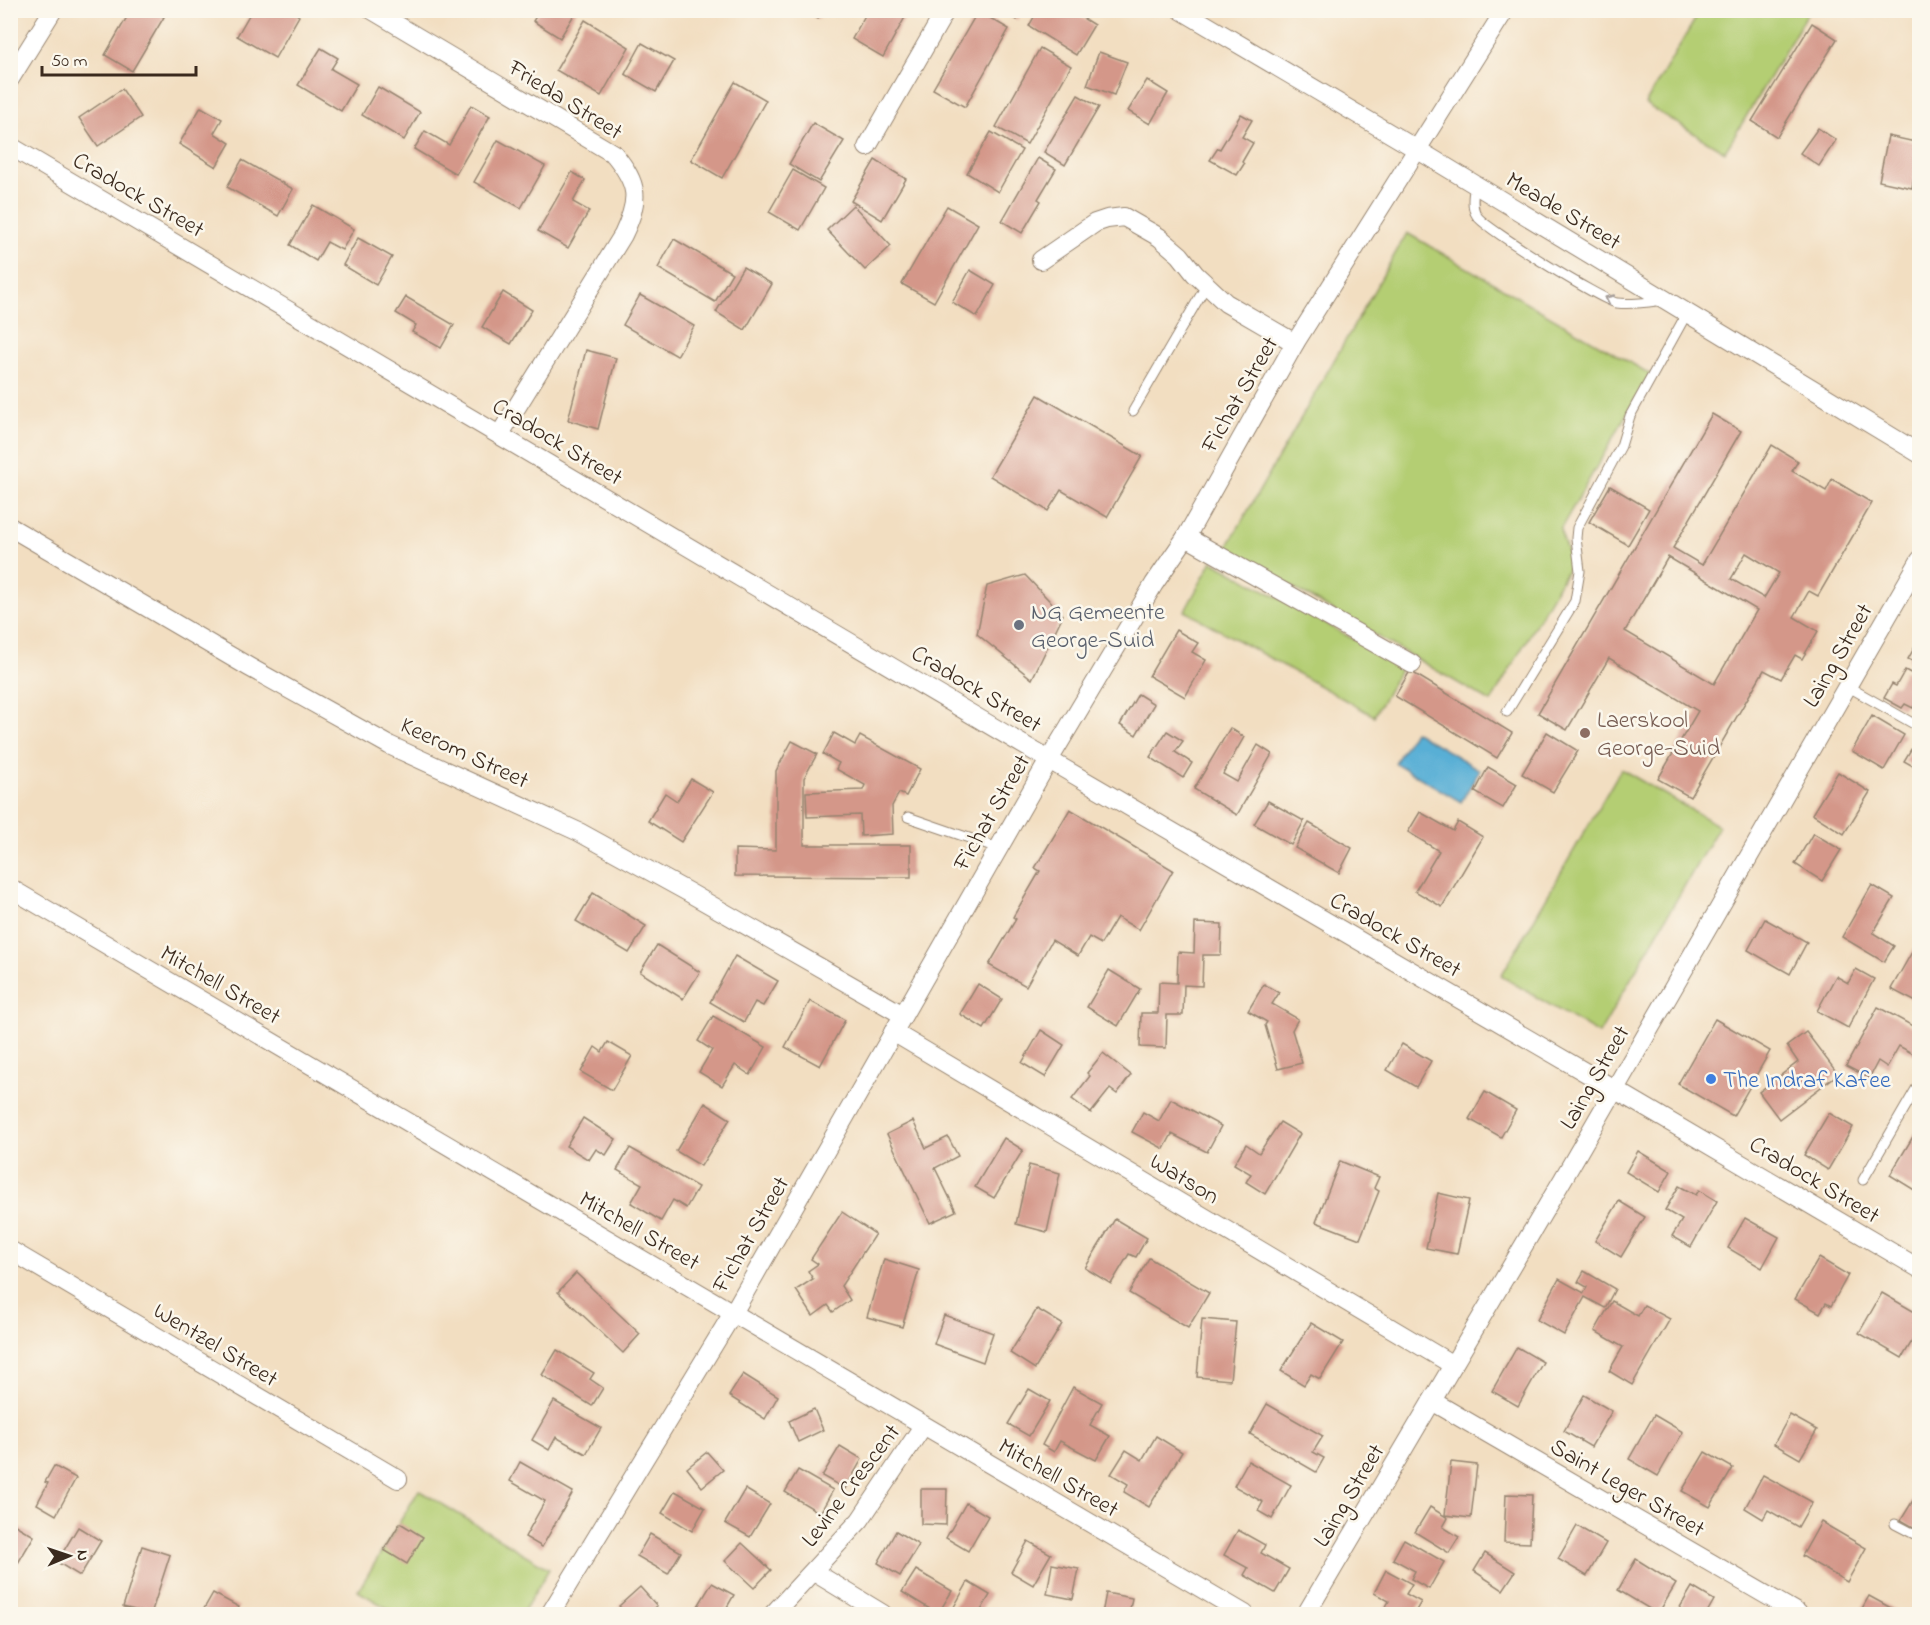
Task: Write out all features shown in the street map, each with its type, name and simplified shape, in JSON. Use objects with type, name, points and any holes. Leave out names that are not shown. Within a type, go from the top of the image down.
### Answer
[{"type":"street","points":[[10,79],[53,10]]},
{"type":"street","name":"Frieda Street","points":[[372,10],[614,154],[629,173],[635,196],[633,214],[623,235],[500,434]]},
{"type":"street","points":[[867,147],[946,10]]},
{"type":"street","name":"Meade Street","points":[[1180,10],[1475,184],[1920,454]]},
{"type":"street","name":"Fichat Street","points":[[550,1614],[733,1313],[998,848],[1154,584],[1185,537],[1295,343],[1505,10]]},
{"type":"street","name":"Cradock Street","points":[[10,146],[1049,760],[1920,1269]]},
{"type":"street","points":[[1041,260],[1095,223],[1107,219],[1124,218],[1159,237],[1180,255],[1206,286],[1226,303],[1295,343]]},
{"type":"street","name":"Keerom Street","points":[[10,527],[249,668],[389,745],[579,832],[903,1015]]},
{"type":"street","points":[[1185,537],[1412,664]]},
{"type":"street","name":"Laing Street","points":[[1306,1614],[1563,1179],[1920,560]]},
{"type":"street","name":"Mitchell Street","points":[[10,888],[1245,1614]]},
{"type":"street","name":"Watson","points":[[893,1032],[1453,1365]]},
{"type":"street","name":"Wentzel Street","points":[[10,1250],[398,1479]]},
{"type":"street","name":"Saint Leger Street","points":[[1432,1401],[1799,1614]]},
{"type":"street","name":"Levine Crescent","points":[[773,1614],[860,1520],[923,1426]]},
{"type":"street","name":"Levine Crescent","points":[[814,1572],[883,1614]]},
{"type":"lane","points":[[1475,184],[1472,200],[1476,215],[1503,238],[1615,303],[1666,300]]},
{"type":"lane","points":[[1133,411],[1206,286]]},
{"type":"lane","points":[[1507,712],[1575,601],[1580,571],[1577,528],[1621,446],[1630,416],[1687,313]]},
{"type":"lane","points":[[1847,686],[1914,724],[1920,725]]},
{"type":"lane","points":[[908,818],[998,848]]},
{"type":"lane","points":[[1863,1180],[1920,1082]]},
{"type":"lane","points":[[1895,1524],[1920,1537]]},
{"type":"green space","points":[[1700,11],[1809,11],[1725,152],[1645,104]]},
{"type":"green space","points":[[1407,233],[1650,374],[1560,530],[1571,563],[1491,702],[1226,549]]},
{"type":"green space","points":[[1212,561],[1402,666],[1374,716],[1185,611]]},
{"type":"green space","points":[[1621,769],[1719,826],[1599,1034],[1501,976]]},
{"type":"green space","points":[[419,1490],[549,1569],[522,1614],[397,1614],[358,1591]]},
{"type":"water","points":[[1414,731],[1480,770],[1461,802],[1395,763]]},
{"type":"building","points":[[131,10],[153,10],[164,17],[132,71],[105,55]]},
{"type":"building","points":[[252,10],[290,10],[299,16],[275,58],[237,36]]},
{"type":"building","points":[[540,10],[577,10],[560,38],[533,21]]},
{"type":"building","points":[[804,10],[822,10],[818,19]]},
{"type":"building","points":[[868,10],[909,10],[883,57],[852,39]]},
{"type":"building","points":[[1002,10],[1023,10],[1017,20]]},
{"type":"building","points":[[1038,10],[1070,10],[1094,25],[1076,55],[1029,26]]},
{"type":"building","points":[[978,11],[1009,29],[965,107],[933,89]]},
{"type":"building","points":[[585,20],[629,47],[601,96],[556,70]]},
{"type":"building","points":[[1812,23],[1837,39],[1777,137],[1752,121]]},
{"type":"building","points":[[642,43],[674,61],[656,92],[625,74]]},
{"type":"building","points":[[321,48],[338,58],[331,69],[357,84],[341,111],[298,85]]},
{"type":"building","points":[[1040,48],[1071,66],[1027,144],[996,127]]},
{"type":"building","points":[[1099,52],[1127,62],[1114,95],[1087,85]]},
{"type":"building","points":[[1147,80],[1168,93],[1150,124],[1128,111]]},
{"type":"building","points":[[735,82],[766,100],[722,178],[691,160]]},
{"type":"building","points":[[378,87],[420,112],[404,140],[362,115]]},
{"type":"building","points":[[122,89],[141,117],[98,146],[79,118]]},
{"type":"building","points":[[1078,95],[1099,107],[1065,165],[1044,152]]},
{"type":"building","points":[[471,105],[490,116],[456,174],[414,149],[425,131],[449,145]]},
{"type":"building","points":[[201,107],[222,119],[214,133],[230,143],[216,167],[179,144]]},
{"type":"building","points":[[1241,114],[1252,120],[1242,137],[1253,143],[1237,175],[1210,160],[1218,148],[1220,149]]},
{"type":"building","points":[[813,123],[844,141],[819,182],[789,164]]},
{"type":"building","points":[[1818,128],[1836,140],[1819,166],[1800,153]]},
{"type":"building","points":[[991,132],[1022,150],[998,192],[967,173]]},
{"type":"building","points":[[1888,136],[1920,143],[1912,188],[1879,181]]},
{"type":"building","points":[[498,140],[545,166],[521,208],[474,182]]},
{"type":"building","points":[[1038,158],[1056,169],[1038,199],[1041,201],[1022,233],[1002,221]]},
{"type":"building","points":[[242,160],[293,189],[278,216],[227,187]]},
{"type":"building","points":[[875,160],[906,179],[882,220],[851,201]]},
{"type":"building","points":[[793,170],[824,188],[800,230],[769,212]]},
{"type":"building","points":[[572,172],[585,180],[573,202],[589,211],[568,248],[538,231]]},
{"type":"building","points":[[313,205],[354,229],[342,250],[327,242],[316,261],[290,245]]},
{"type":"building","points":[[853,205],[891,246],[865,270],[827,230]]},
{"type":"building","points":[[947,206],[978,224],[934,302],[902,284]]},
{"type":"building","points":[[358,238],[392,257],[376,285],[343,265]]},
{"type":"building","points":[[674,239],[732,273],[715,302],[658,268]]},
{"type":"building","points":[[743,267],[772,284],[745,330],[716,312]]},
{"type":"building","points":[[970,270],[995,285],[977,317],[952,302]]},
{"type":"building","points":[[503,292],[532,310],[511,344],[482,327]]},
{"type":"building","points":[[640,295],[694,326],[677,356],[623,325]]},
{"type":"building","points":[[406,297],[454,325],[441,348],[412,332],[416,325],[396,313]]},
{"type":"building","points":[[586,350],[616,358],[598,429],[568,420]]},
{"type":"building","points":[[1038,395],[1142,456],[1107,517],[1061,490],[1048,511],[990,476]]},
{"type":"building","points":[[1712,414],[1741,431],[1673,548],[1702,565],[1772,445],[1798,461],[1792,471],[1826,491],[1832,479],[1872,503],[1818,596],[1809,591],[1794,617],[1818,631],[1802,659],[1795,655],[1781,679],[1764,670],[1690,797],[1658,779],[1698,711],[1609,658],[1567,730],[1538,713]],"holes":[[[1746,553],[1779,573],[1764,598],[1731,579]],[[1668,557],[1757,610],[1714,684],[1625,631]]]},
{"type":"building","points":[[1610,486],[1649,509],[1628,545],[1589,522]]},
{"type":"building","name":"NG Gemeente George-Suid","points":[[1025,575],[1063,615],[1032,679],[977,634],[987,586]]},
{"type":"building","points":[[1176,630],[1198,643],[1192,652],[1206,660],[1185,697],[1149,676]]},
{"type":"building","points":[[1916,645],[1920,647],[1920,665],[1908,659]]},
{"type":"building","points":[[1905,670],[1920,678],[1920,696],[1913,708],[1905,704],[1902,708],[1884,698],[1892,684],[1896,686]]},
{"type":"building","points":[[1410,671],[1512,733],[1497,758],[1395,696]]},
{"type":"building","points":[[1138,694],[1154,704],[1136,735],[1120,725]]},
{"type":"building","points":[[1872,716],[1904,735],[1884,770],[1852,751]]},
{"type":"building","points":[[1230,728],[1244,737],[1223,774],[1237,782],[1258,745],[1272,754],[1237,815],[1194,789]]},
{"type":"building","points":[[1167,731],[1183,741],[1175,752],[1192,763],[1183,778],[1150,757]]},
{"type":"building","points":[[1547,732],[1578,751],[1553,792],[1522,774]]},
{"type":"building","points":[[834,733],[855,745],[860,736],[920,769],[906,796],[899,793],[892,806],[893,834],[861,836],[860,815],[807,817],[806,792],[863,790],[865,785],[836,769],[839,763],[823,754]]},
{"type":"building","points":[[792,741],[817,754],[804,778],[804,845],[911,845],[911,877],[735,876],[735,849],[776,850],[776,771]]},
{"type":"building","points":[[1916,741],[1920,744],[1920,770],[1904,761]]},
{"type":"building","points":[[1488,767],[1517,784],[1503,808],[1475,792]]},
{"type":"building","points":[[1838,772],[1870,792],[1844,834],[1812,814]]},
{"type":"building","points":[[691,779],[713,792],[681,842],[648,821],[665,793],[677,801]]},
{"type":"building","points":[[1268,801],[1304,821],[1291,845],[1254,824]]},
{"type":"building","points":[[1070,809],[1173,870],[1139,930],[1117,917],[1101,944],[1089,937],[1078,956],[1052,940],[1026,986],[989,965],[1040,871],[1035,868]]},
{"type":"building","points":[[1420,812],[1453,831],[1458,822],[1483,837],[1442,907],[1415,891],[1439,851],[1408,832]]},
{"type":"building","points":[[1309,823],[1352,848],[1339,873],[1295,848]]},
{"type":"building","points":[[1813,833],[1841,850],[1822,881],[1795,864]]},
{"type":"building","points":[[1872,885],[1894,898],[1873,933],[1894,946],[1884,962],[1842,937]]},
{"type":"building","points":[[593,893],[646,926],[629,953],[576,921]]},
{"type":"building","points":[[1765,919],[1807,942],[1790,974],[1748,950]]},
{"type":"building","points":[[1195,923],[1222,924],[1221,955],[1203,955],[1202,986],[1184,985],[1183,1015],[1167,1015],[1166,1048],[1140,1047],[1141,1013],[1158,1013],[1159,982],[1177,983],[1178,952],[1194,953]]},
{"type":"building","points":[[1920,938],[1920,1004],[1891,989]]},
{"type":"building","points":[[657,945],[700,972],[683,999],[640,972]]},
{"type":"building","points":[[735,956],[778,981],[763,1006],[755,1002],[744,1022],[710,1002]]},
{"type":"building","points":[[1856,969],[1874,979],[1848,1028],[1817,1011],[1836,976],[1848,983]]},
{"type":"building","points":[[1109,970],[1140,989],[1118,1026],[1087,1007]]},
{"type":"building","points":[[978,984],[1002,999],[984,1029],[960,1014]]},
{"type":"building","points":[[1264,984],[1279,993],[1272,1004],[1298,1019],[1292,1030],[1302,1063],[1278,1069],[1265,1025],[1267,1022],[1248,1011]]},
{"type":"building","points":[[810,1001],[845,1020],[820,1066],[785,1047]]},
{"type":"building","points":[[1878,1007],[1920,1030],[1920,1051],[1917,1056],[1899,1046],[1887,1067],[1878,1061],[1869,1078],[1846,1066]]},
{"type":"building","points":[[713,1016],[766,1047],[750,1075],[735,1065],[722,1086],[699,1072],[712,1050],[698,1041]]},
{"type":"building","points":[[1715,1019],[1770,1051],[1733,1116],[1678,1084]]},
{"type":"building","points":[[1041,1030],[1064,1045],[1045,1077],[1022,1063]]},
{"type":"building","points":[[1806,1032],[1838,1074],[1779,1119],[1759,1092],[1798,1062],[1787,1046]]},
{"type":"building","points":[[608,1042],[632,1056],[612,1090],[581,1072],[595,1047],[602,1052]]},
{"type":"building","points":[[1402,1044],[1431,1061],[1416,1087],[1387,1070]]},
{"type":"building","points":[[1103,1053],[1131,1075],[1117,1094],[1110,1089],[1091,1113],[1072,1099],[1090,1076],[1087,1073]]},
{"type":"building","points":[[1485,1092],[1516,1110],[1501,1137],[1469,1119]]},
{"type":"building","points":[[1171,1099],[1221,1126],[1207,1152],[1172,1134],[1164,1149],[1132,1132],[1143,1112],[1159,1121]]},
{"type":"building","points":[[705,1103],[730,1119],[701,1166],[676,1151]]},
{"type":"building","points":[[1829,1113],[1853,1127],[1828,1170],[1804,1155]]},
{"type":"building","points":[[583,1118],[616,1139],[606,1155],[596,1149],[589,1160],[566,1146]]},
{"type":"building","points":[[913,1121],[926,1148],[948,1137],[958,1156],[935,1168],[956,1211],[930,1223],[887,1134]]},
{"type":"building","points":[[1280,1122],[1300,1134],[1265,1194],[1246,1182],[1251,1174],[1234,1164],[1246,1144],[1259,1153]]},
{"type":"building","points":[[1920,1125],[1920,1185],[1916,1191],[1890,1175]]},
{"type":"building","points":[[1004,1138],[1023,1150],[994,1198],[975,1187]]},
{"type":"building","points":[[630,1148],[698,1187],[686,1208],[673,1200],[661,1221],[631,1203],[642,1184],[617,1170]]},
{"type":"building","points":[[1638,1151],[1671,1171],[1659,1192],[1626,1172]]},
{"type":"building","points":[[1340,1161],[1379,1177],[1374,1188],[1379,1191],[1360,1239],[1316,1222]]},
{"type":"building","points":[[1029,1165],[1060,1173],[1047,1232],[1016,1224]]},
{"type":"building","points":[[1679,1186],[1696,1195],[1699,1190],[1717,1201],[1691,1247],[1672,1236],[1682,1220],[1665,1210]]},
{"type":"building","points":[[1438,1193],[1469,1200],[1457,1254],[1426,1248]]},
{"type":"building","points":[[1619,1201],[1645,1217],[1621,1257],[1595,1241]]},
{"type":"building","points":[[842,1212],[875,1234],[841,1286],[850,1300],[833,1312],[828,1305],[813,1316],[796,1290],[813,1279],[808,1271],[818,1264],[811,1259]]},
{"type":"building","points":[[1745,1218],[1779,1237],[1762,1268],[1728,1248]]},
{"type":"building","points":[[1115,1219],[1147,1238],[1136,1257],[1129,1254],[1111,1284],[1085,1268]]},
{"type":"building","points":[[1149,1258],[1209,1293],[1188,1328],[1129,1293]]},
{"type":"building","points":[[1819,1258],[1848,1275],[1831,1306],[1826,1303],[1820,1313],[1795,1299]]},
{"type":"building","points":[[884,1259],[919,1270],[902,1327],[867,1317]]},
{"type":"building","points":[[1584,1271],[1615,1289],[1605,1308],[1585,1297],[1564,1335],[1537,1320],[1559,1279],[1584,1293],[1587,1287],[1578,1282]]},
{"type":"building","points":[[576,1273],[640,1334],[623,1353],[558,1292]]},
{"type":"building","points":[[1882,1293],[1920,1315],[1920,1328],[1902,1358],[1859,1333]]},
{"type":"building","points":[[1612,1301],[1638,1316],[1644,1305],[1670,1319],[1632,1385],[1609,1371],[1623,1347],[1595,1331]]},
{"type":"building","points":[[1037,1309],[1062,1324],[1035,1369],[1010,1353]]},
{"type":"building","points":[[944,1315],[993,1333],[983,1362],[934,1344]]},
{"type":"building","points":[[1202,1319],[1236,1322],[1230,1380],[1197,1377]]},
{"type":"building","points":[[1311,1323],[1343,1342],[1320,1379],[1311,1374],[1304,1385],[1281,1371]]},
{"type":"building","points":[[1517,1347],[1543,1362],[1518,1406],[1492,1391]]},
{"type":"building","points":[[557,1350],[594,1373],[590,1379],[603,1388],[592,1406],[542,1375]]},
{"type":"building","points":[[743,1374],[778,1396],[765,1419],[729,1396]]},
{"type":"building","points":[[1073,1387],[1102,1403],[1090,1425],[1110,1436],[1096,1460],[1060,1441],[1054,1452],[1042,1445]]},
{"type":"building","points":[[1029,1389],[1050,1401],[1029,1436],[1008,1424]]},
{"type":"building","points":[[1584,1395],[1612,1411],[1591,1447],[1564,1431]]},
{"type":"building","points":[[554,1401],[601,1428],[586,1454],[556,1437],[549,1450],[532,1440]]},
{"type":"building","points":[[1267,1404],[1323,1436],[1313,1452],[1324,1458],[1316,1472],[1250,1434]]},
{"type":"building","points":[[814,1409],[823,1430],[798,1442],[789,1421]]},
{"type":"building","points":[[1654,1415],[1683,1432],[1658,1476],[1629,1459]]},
{"type":"building","points":[[1790,1415],[1817,1430],[1800,1459],[1774,1444]]},
{"type":"building","points":[[1156,1436],[1182,1452],[1149,1507],[1124,1492],[1128,1484],[1111,1474],[1126,1450],[1142,1460]]},
{"type":"building","points":[[840,1446],[862,1459],[845,1489],[822,1476]]},
{"type":"building","points":[[707,1452],[723,1470],[702,1487],[687,1468]]},
{"type":"building","points":[[1705,1452],[1733,1468],[1710,1507],[1682,1491]]},
{"type":"building","points":[[1248,1461],[1291,1485],[1272,1519],[1258,1511],[1263,1502],[1234,1486]]},
{"type":"building","points":[[520,1462],[573,1492],[542,1547],[525,1537],[545,1501],[510,1481]]},
{"type":"building","points":[[1451,1462],[1477,1465],[1471,1518],[1445,1515]]},
{"type":"building","points":[[54,1466],[76,1478],[56,1515],[37,1504]]},
{"type":"building","points":[[798,1470],[833,1490],[820,1513],[785,1492]]},
{"type":"building","points":[[1763,1475],[1812,1502],[1798,1527],[1768,1510],[1763,1519],[1745,1508]]},
{"type":"building","points":[[745,1489],[770,1504],[750,1537],[725,1523]]},
{"type":"building","points":[[921,1489],[947,1489],[946,1525],[921,1524]]},
{"type":"building","points":[[1920,1489],[1920,1531],[1901,1520]]},
{"type":"building","points":[[675,1491],[705,1508],[692,1531],[662,1513]]},
{"type":"building","points":[[1506,1494],[1532,1495],[1530,1543],[1504,1542]]},
{"type":"building","points":[[966,1503],[988,1516],[968,1551],[946,1538]]},
{"type":"building","points":[[1430,1507],[1448,1518],[1443,1527],[1459,1537],[1449,1553],[1415,1532]]},
{"type":"building","points":[[10,1522],[34,1536],[18,1563],[10,1559]]},
{"type":"building","points":[[1821,1522],[1866,1548],[1847,1582],[1802,1556]]},
{"type":"building","points":[[400,1523],[423,1537],[407,1564],[384,1550]]},
{"type":"building","points":[[1577,1526],[1606,1543],[1587,1576],[1558,1559]]},
{"type":"building","points":[[78,1527],[101,1541],[80,1576],[57,1562]]},
{"type":"building","points":[[1238,1530],[1265,1545],[1261,1553],[1289,1569],[1275,1593],[1244,1575],[1248,1568],[1224,1555]]},
{"type":"building","points":[[896,1531],[919,1545],[900,1576],[878,1563]]},
{"type":"building","points":[[650,1534],[681,1552],[668,1574],[637,1556]]},
{"type":"building","points":[[1404,1539],[1444,1562],[1429,1589],[1411,1579],[1415,1571],[1393,1559]]},
{"type":"building","points":[[1028,1541],[1051,1554],[1033,1585],[1011,1572]]},
{"type":"building","points":[[742,1543],[771,1570],[754,1588],[725,1561]]},
{"type":"building","points":[[142,1546],[170,1555],[151,1614],[123,1607]]},
{"type":"building","points":[[1485,1553],[1515,1572],[1503,1590],[1474,1571]]},
{"type":"building","points":[[1636,1559],[1676,1584],[1658,1614],[1618,1590]]},
{"type":"building","points":[[1052,1564],[1079,1569],[1073,1599],[1047,1594]]},
{"type":"building","points":[[916,1570],[952,1591],[938,1614],[902,1592]]},
{"type":"building","points":[[1386,1570],[1412,1584],[1406,1594],[1421,1602],[1414,1614],[1383,1612],[1389,1601],[1374,1593]]},
{"type":"building","points":[[968,1582],[990,1595],[979,1614],[950,1614]]},
{"type":"building","points":[[712,1583],[734,1595],[723,1614],[700,1614],[695,1611]]},
{"type":"building","points":[[640,1587],[657,1606],[648,1614],[627,1614],[619,1606]]},
{"type":"building","points":[[1692,1587],[1714,1600],[1706,1614],[1676,1614]]},
{"type":"building","points":[[213,1593],[239,1607],[235,1614],[201,1614]]},
{"type":"building","points":[[1106,1593],[1132,1598],[1129,1614],[1102,1614]]},
{"type":"building","points":[[1869,1596],[1900,1613],[1859,1614]]},
{"type":"place","name":"NG Gemeente George-Suid","points":[[1019,625]]},
{"type":"place","name":"Laerskool George-Suid","points":[[1585,733]]},
{"type":"place","name":"The Indraf Kafee","points":[[1711,1079]]}]
